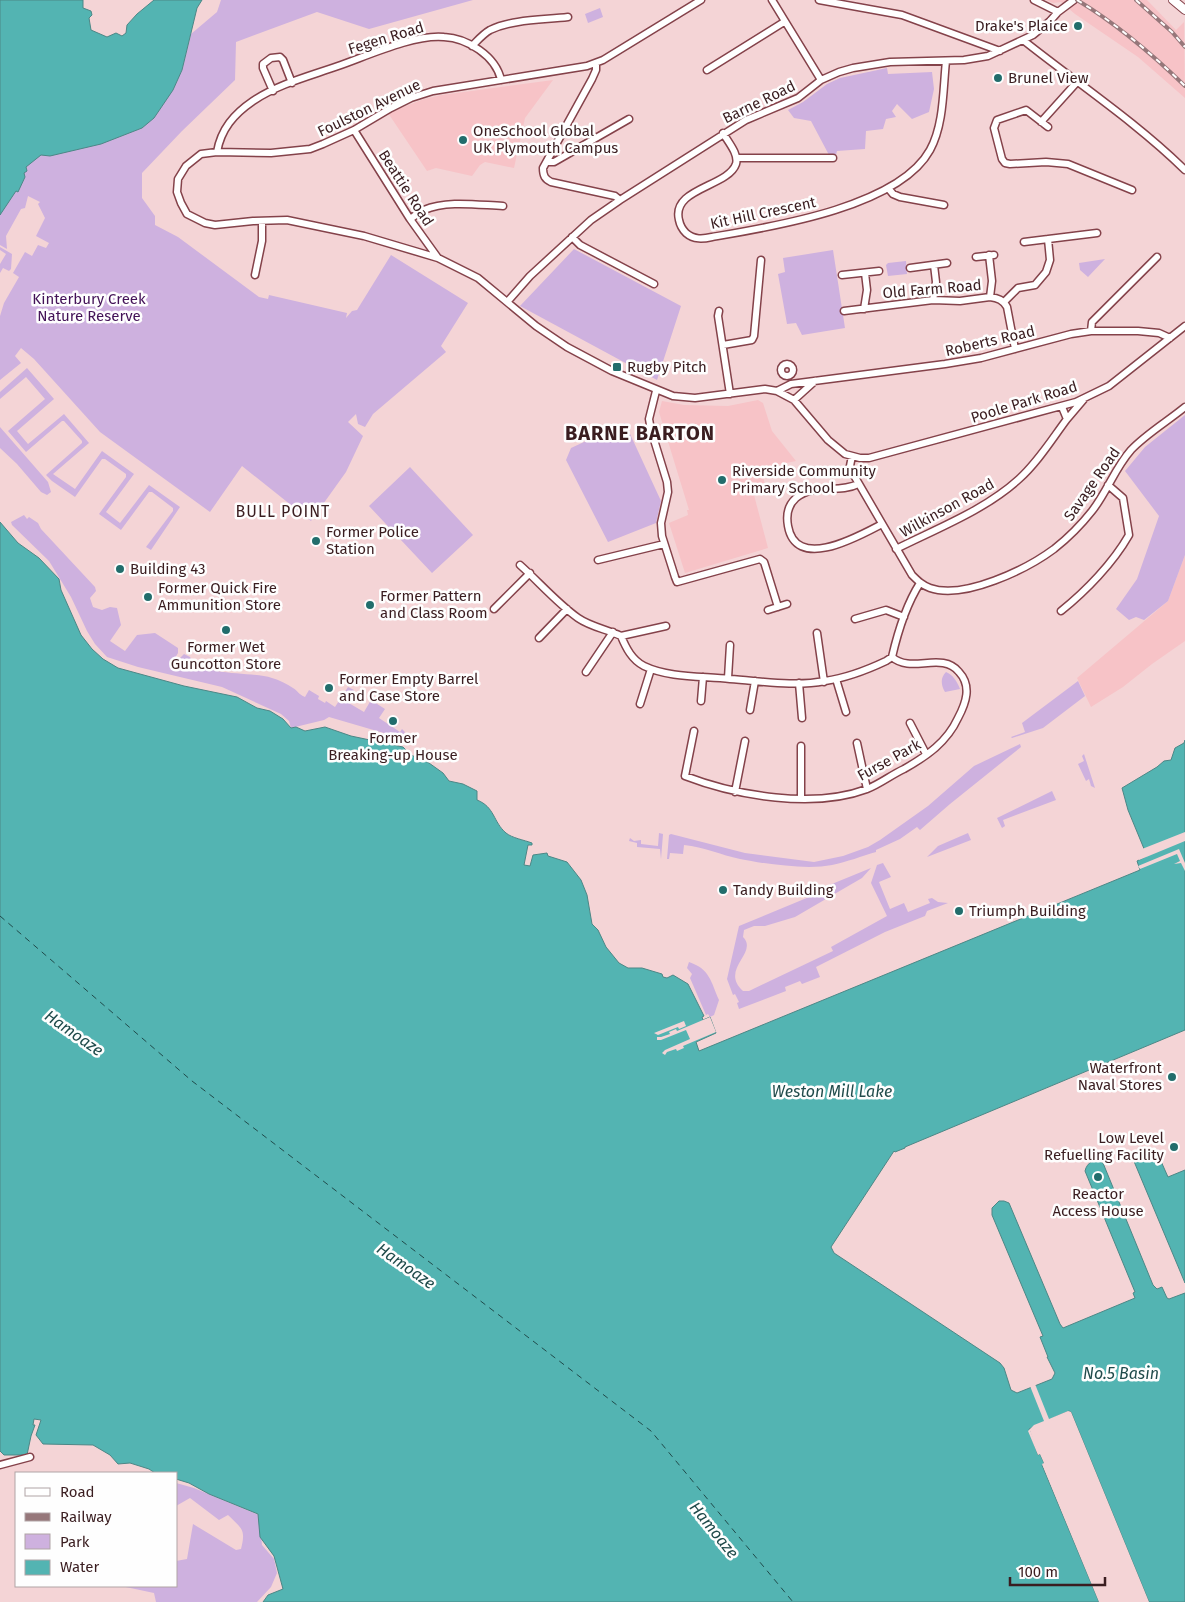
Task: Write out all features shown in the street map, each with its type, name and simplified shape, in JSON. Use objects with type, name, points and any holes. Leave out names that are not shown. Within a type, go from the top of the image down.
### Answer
[{"type":"street","name":"Foulston Avenue","points":[[508,301],[478,278],[438,258],[382,240],[314,224],[286,220],[215,225],[205,223],[186,214],[177,192],[178,179],[186,166],[201,154],[217,152],[293,152],[324,144],[354,130],[411,98],[433,91],[571,70],[596,63],[702,0]]},
{"type":"street","points":[[772,0],[821,80]]},
{"type":"street","points":[[819,0],[909,17],[1000,51]]},
{"type":"street","points":[[1034,0],[1058,12]]},
{"type":"street","name":"Barne Road","points":[[508,301],[530,276],[591,220],[723,133],[746,120],[798,98],[821,80],[839,72],[871,65],[892,62],[946,61],[988,56],[1033,35],[1074,0]]},
{"type":"street","points":[[1173,0],[1185,10]]},
{"type":"street","points":[[472,46],[489,30],[500,26],[568,17]]},
{"type":"street","points":[[707,70],[784,22]]},
{"type":"street","name":"Fegen Road","points":[[217,152],[219,138],[226,126],[254,100],[292,83],[419,38],[445,36],[472,46],[492,61],[500,72],[501,80]]},
{"type":"street","points":[[1023,40],[1078,80],[1166,151],[1185,170]]},
{"type":"street","points":[[272,91],[263,68],[263,64],[270,58],[280,57],[283,60],[292,83]]},
{"type":"street","name":"Kit Hill Crescent","points":[[737,158],[736,165],[729,173],[689,196],[680,205],[678,218],[683,230],[688,235],[702,239],[787,224],[848,205],[888,188],[917,169],[936,136],[946,61]]},
{"type":"street","points":[[596,63],[596,70],[592,79],[543,168],[543,174],[545,179],[551,182],[614,196],[620,200]]},
{"type":"street","points":[[1041,122],[1078,80]]},
{"type":"street","points":[[1048,127],[1026,110],[997,120],[994,128],[1002,159],[1005,163],[1052,162],[1068,164],[1132,190]]},
{"type":"street","points":[[548,162],[554,162],[629,119]]},
{"type":"street","name":"Beattie Road","points":[[354,130],[410,219],[438,258]]},
{"type":"street","points":[[723,133],[737,158],[833,158]]},
{"type":"street","points":[[888,188],[893,194],[900,197],[936,208],[944,205]]},
{"type":"street","points":[[410,219],[423,210],[439,206],[457,204],[503,206]]},
{"type":"street","points":[[255,275],[262,241],[262,221]]},
{"type":"street","points":[[1024,242],[1097,233]]},
{"type":"street","points":[[572,237],[580,245],[654,284]]},
{"type":"street","points":[[1015,349],[1007,307],[1004,302],[1018,288],[1035,285],[1046,272],[1050,260],[1048,239]]},
{"type":"street","points":[[976,257],[992,255],[990,297]]},
{"type":"street","points":[[1091,331],[1092,322],[1157,257]]},
{"type":"street","points":[[723,345],[747,342],[752,340],[754,336],[761,260]]},
{"type":"street","points":[[910,268],[947,263]]},
{"type":"street","points":[[933,300],[936,282],[934,265]]},
{"type":"street","points":[[842,275],[879,272]]},
{"type":"street","points":[[864,308],[867,290],[865,273]]},
{"type":"street","name":"Old Farm Road","points":[[844,311],[933,300],[960,301],[990,297],[1004,302]]},
{"type":"street","points":[[508,301],[536,326],[567,346],[612,371],[656,391],[673,396],[695,398],[766,389],[777,391],[794,400],[828,440],[844,454],[852,456],[850,466],[858,484],[896,550],[912,575],[920,583],[912,596],[904,617],[892,657],[878,665],[824,682],[799,684],[755,681],[703,677],[651,669],[635,660],[627,650],[621,636]]},
{"type":"street","points":[[719,311],[718,316],[730,394]]},
{"type":"street","name":"Poole Park Road","points":[[852,456],[869,458],[1062,407],[1109,386],[1185,326]]},
{"type":"street","name":"Roberts Road","points":[[777,391],[784,386],[806,382],[981,358],[1071,334],[1091,331],[1138,331],[1160,334],[1170,338]]},
{"type":"street","points":[[792,374],[806,382]]},
{"type":"street","points":[[794,400],[815,381]]},
{"type":"street","points":[[656,391],[650,419],[651,430],[668,482],[662,523],[664,544],[677,582],[754,560],[762,560],[766,565],[778,607]]},
{"type":"street","name":"Wilkinson Road","points":[[896,550],[996,497],[1033,465],[1086,397]]},
{"type":"street","points":[[1062,407],[1067,419]]},
{"type":"street","name":"Savage Road","points":[[920,583],[931,589],[956,589],[991,582],[1015,572],[1055,548],[1073,533],[1093,510],[1116,470],[1141,440],[1185,407]]},
{"type":"street","points":[[858,484],[851,488],[811,490],[796,498],[790,505],[787,513],[789,531],[793,539],[806,548],[822,549],[856,537],[882,524]]},
{"type":"street","points":[[1061,611],[1080,596],[1129,535],[1123,498],[1108,485]]},
{"type":"street","points":[[598,560],[664,544]]},
{"type":"street","points":[[611,557],[613,566]]},
{"type":"street","points":[[520,565],[567,609],[587,624],[621,636],[666,626]]},
{"type":"street","points":[[494,609],[530,573]]},
{"type":"street","points":[[768,610],[787,604]]},
{"type":"street","points":[[539,638],[567,609]]},
{"type":"street","points":[[855,619],[886,610],[904,617]]},
{"type":"street","points":[[586,672],[610,631]]},
{"type":"street","points":[[817,633],[824,682]]},
{"type":"street","points":[[728,678],[730,645]]},
{"type":"street","name":"Furse Park","points":[[694,731],[685,776],[721,789],[800,799],[851,794],[867,789],[882,782],[943,742],[953,729],[967,698],[967,691],[960,672],[942,663],[910,665],[898,662],[892,657]]},
{"type":"street","points":[[640,704],[651,669]]},
{"type":"street","points":[[701,701],[703,677]]},
{"type":"street","points":[[836,679],[846,712]]},
{"type":"street","points":[[750,710],[755,681]]},
{"type":"street","points":[[799,684],[802,718]]},
{"type":"street","points":[[910,723],[926,754]]},
{"type":"street","points":[[735,792],[745,741]]},
{"type":"street","points":[[857,743],[867,789]]},
{"type":"street","points":[[800,799],[801,746]]},
{"type":"street","points":[[0,1465],[30,1457]]},
{"type":"shaded area","points":[[1046,0],[1147,0],[1176,30],[1184,22],[1185,98],[1138,57],[1075,14],[1061,2],[1053,3]]},
{"type":"shaded area","name":"OneSchool Global UK Plymouth Campus","points":[[553,80],[525,118],[514,168],[485,162],[480,165],[472,176],[436,168],[427,171],[388,113],[424,99],[442,95]]},
{"type":"shaded area","name":"Riverside Community Primary School","points":[[758,400],[763,403],[772,431],[796,461],[762,468],[766,493],[754,495],[768,548],[685,573],[669,523],[688,515],[687,510],[689,510],[659,412],[662,401],[684,405],[728,406]]},
{"type":"shaded area","points":[[1185,555],[1185,641],[1123,687],[1091,707],[1077,678],[1168,601]]},
{"type":"green space","name":"Kinterbury Creek Nature Reserve","points":[[221,0],[473,0],[369,29],[317,12],[236,42],[235,80],[142,173],[142,198],[155,216],[155,225],[178,237],[259,297],[268,299],[269,295],[347,313],[346,318],[352,311],[357,310],[391,255],[468,303],[441,346],[446,352],[373,414],[365,427],[358,424],[356,414],[348,422],[363,436],[346,472],[311,521],[242,466],[210,512],[100,432],[34,359],[21,348],[15,356],[21,363],[0,380],[0,316],[4,303],[19,277],[13,273],[25,252],[32,256],[38,245],[46,248],[49,243],[36,236],[45,218],[38,204],[40,202],[28,196],[25,208],[21,209],[6,236],[7,249],[0,245],[0,153],[113,139],[142,128],[173,90],[182,70],[191,34],[217,12]]},
{"type":"green space","points":[[600,8],[603,17],[588,23],[585,14]]},
{"type":"green space","points":[[887,68],[888,74],[932,72],[934,89],[929,112],[912,119],[897,104],[892,111],[896,117],[886,119],[883,129],[866,131],[865,149],[837,151],[836,155],[829,155],[811,121],[794,118],[788,110],[803,102],[827,84],[840,78]]},
{"type":"green space","points":[[0,247],[12,254],[11,269],[9,271],[3,268],[0,273],[0,264],[6,254],[0,250]]},
{"type":"green space","points":[[574,249],[681,306],[657,380],[520,306]]},
{"type":"green space","points":[[833,250],[845,328],[802,335],[796,323],[787,324],[778,274],[785,272],[783,258]]},
{"type":"green space","points":[[1105,259],[1088,277],[1080,270],[1079,263]]},
{"type":"green space","points":[[906,261],[907,274],[888,276],[886,265],[888,263]]},
{"type":"green space","points":[[27,368],[54,399],[17,431],[28,444],[64,414],[89,443],[53,474],[75,489],[102,451],[134,474],[106,512],[120,523],[149,485],[180,507],[151,550],[146,547],[173,511],[173,508],[152,492],[149,492],[121,530],[99,514],[126,477],[126,474],[105,459],[102,459],[75,497],[46,475],[82,443],[64,421],[26,452],[8,431],[45,399],[26,377],[0,399],[0,392]]},
{"type":"green space","points":[[1185,415],[1185,555],[1168,601],[1144,620],[1136,617],[1129,620],[1116,609],[1137,579],[1159,516],[1125,471],[1145,447]]},
{"type":"green space","points":[[625,423],[661,501],[656,523],[608,542],[566,460],[571,448]]},
{"type":"green space","points":[[0,427],[48,482],[51,492],[47,495],[41,492],[17,464],[0,448]]},
{"type":"green space","points":[[410,467],[473,535],[432,573],[369,506]]},
{"type":"green space","points":[[24,515],[27,519],[29,517],[38,523],[41,529],[95,587],[96,591],[90,598],[93,607],[102,610],[110,607],[117,608],[121,625],[110,641],[125,651],[137,635],[155,633],[178,648],[175,658],[178,660],[184,654],[204,668],[215,671],[272,678],[295,689],[305,697],[309,690],[319,696],[318,699],[325,703],[326,701],[335,707],[348,687],[354,690],[347,702],[364,712],[371,700],[385,709],[379,718],[400,732],[402,729],[405,732],[402,737],[404,743],[394,741],[394,736],[329,717],[291,728],[289,721],[281,714],[222,687],[138,667],[107,657],[95,644],[87,631],[71,597],[49,561],[12,525],[11,522]]},
{"type":"green space","points":[[946,672],[958,683],[960,689],[945,692],[942,682]]},
{"type":"green space","points":[[1078,681],[1085,696],[1043,728],[1011,737],[1025,732],[1022,723]]},
{"type":"green space","points":[[1020,744],[1021,747],[920,830],[917,827],[900,839],[876,850],[876,852],[849,861],[832,865],[798,867],[740,859],[699,847],[684,845],[683,854],[670,853],[669,859],[667,859],[669,835],[671,834],[745,853],[814,862],[843,856],[868,847],[880,840],[928,806],[974,766]]},
{"type":"green space","points":[[1084,754],[1095,788],[1091,786],[1089,779],[1086,781],[1078,764],[1084,761],[1082,756]]},
{"type":"green space","points":[[1052,791],[1056,800],[1003,820],[1005,826],[1002,828],[997,818]]},
{"type":"green space","points":[[659,833],[663,834],[661,859],[660,849],[637,847],[637,843],[629,841],[630,838],[634,841],[641,840],[641,844],[658,846]]},
{"type":"green space","points":[[968,833],[971,840],[927,857],[938,846]]},
{"type":"green space","points":[[883,863],[891,877],[879,882],[890,909],[904,903],[908,912],[930,903],[928,899],[932,898],[938,902],[948,903],[927,911],[925,916],[885,932],[816,967],[820,977],[802,984],[800,981],[785,987],[786,991],[739,1009],[737,1003],[739,1002],[735,994],[733,995],[727,979],[739,926],[826,890],[827,886],[871,868],[862,878],[795,917],[744,930],[743,937],[747,943],[746,949],[735,976],[737,983],[743,991],[749,991],[833,951],[831,947],[887,916],[871,883],[877,865]]},
{"type":"green space","points":[[689,962],[706,972],[719,1000],[714,1015],[710,1017],[708,1014],[706,1015],[690,978],[692,974],[687,968]]},
{"type":"green space","points":[[178,1484],[194,1488],[259,1515],[262,1545],[274,1559],[277,1573],[271,1587],[257,1602],[156,1602],[154,1593],[126,1587],[178,1587],[178,1561],[187,1559],[193,1524],[236,1550],[241,1549],[243,1533],[237,1523],[228,1515],[219,1520],[190,1498],[178,1505]]},
{"type":"water","points":[[0,0],[83,0],[83,8],[91,11],[92,15],[89,18],[91,30],[107,37],[116,33],[122,36],[126,33],[127,25],[154,0],[202,0],[197,8],[182,70],[173,90],[154,118],[142,128],[101,144],[50,156],[41,155],[26,167],[27,171],[24,173],[25,177],[18,192],[16,191],[0,215]]},
{"type":"water","points":[[0,522],[18,543],[39,558],[59,579],[61,590],[81,635],[103,659],[118,668],[184,686],[237,697],[257,708],[270,711],[283,719],[291,728],[296,727],[305,731],[325,727],[351,736],[403,747],[411,755],[429,763],[443,773],[449,781],[463,784],[477,791],[477,800],[491,811],[506,833],[532,843],[532,845],[528,845],[524,865],[530,866],[533,855],[547,853],[548,856],[567,862],[581,880],[587,895],[592,924],[598,930],[606,947],[619,963],[628,968],[642,968],[662,974],[663,977],[667,978],[673,975],[688,984],[704,1016],[702,1017],[703,1020],[710,1017],[716,1033],[696,1042],[699,1051],[1140,870],[1137,861],[1147,856],[1128,810],[1122,788],[1164,761],[1171,760],[1175,748],[1184,743],[1185,740],[1185,1030],[894,1151],[831,1247],[834,1253],[1000,1363],[1004,1368],[1011,1390],[1017,1393],[1052,1379],[1055,1373],[1040,1337],[1043,1336],[992,1215],[992,1208],[999,1201],[1009,1203],[1063,1328],[1135,1298],[1133,1293],[1135,1292],[1085,1171],[1092,1162],[1103,1163],[1153,1285],[1157,1289],[1162,1287],[1169,1299],[1185,1293],[1185,1602],[1149,1602],[1069,1411],[1029,1429],[1099,1602],[263,1602],[268,1595],[283,1589],[274,1556],[260,1537],[258,1514],[178,1480],[178,1472],[154,1472],[130,1463],[118,1464],[110,1455],[93,1445],[43,1444],[36,1435],[41,1420],[34,1419],[33,1425],[35,1425],[27,1455],[4,1455],[0,1451]]},
{"type":"water","points":[[1156,1150],[1168,1177],[1185,1170],[1185,1283],[1133,1159]]},
{"type":"pier","points":[[1185,832],[1185,841],[1139,860],[1138,858],[1144,855],[1142,849]]},
{"type":"pier","points":[[1179,849],[1185,863],[1185,871],[1181,863],[1174,864],[1180,861],[1177,854],[1140,869],[1138,866]]},
{"type":"pier","points":[[710,1017],[716,1032],[683,1046],[684,1048],[677,1051],[676,1049],[667,1052],[665,1055],[662,1053],[690,1039],[686,1030],[661,1040],[657,1040],[657,1037],[670,1034],[669,1032],[676,1029],[677,1031]]},
{"type":"pier","points":[[684,1021],[686,1026],[679,1029],[678,1027],[658,1035],[654,1033]]},
{"type":"pier","points":[[1035,1384],[1049,1419],[1068,1411],[1071,1412],[1149,1602],[1146,1602],[1068,1414],[1030,1430],[1039,1452],[1042,1453],[1046,1463],[1045,1466],[1101,1602],[1099,1602],[1042,1464],[1044,1463],[1040,1454],[1038,1455],[1028,1431],[1034,1425],[1044,1421],[1030,1386]]},
{"type":"ferry route","points":[[0,916],[192,1081],[651,1431],[793,1602]]},
{"type":"railway","points":[[1077,0],[1134,40],[1185,86]]},
{"type":"railway","points":[[1136,0],[1172,32],[1185,47]]},
{"type":"place","name":"Drake's Plaice","points":[[1078,26]]},
{"type":"place","name":"Brunel View","points":[[998,78]]},
{"type":"place","name":"OneSchool Global UK Plymouth Campus","points":[[463,140]]},
{"type":"place","name":"Rugby Pitch","points":[[617,367]]},
{"type":"place","name":"Riverside Community Primary School","points":[[722,480]]},
{"type":"place","name":"Former Police Station","points":[[316,541]]},
{"type":"place","name":"Building 43","points":[[120,569]]},
{"type":"place","name":"Former Quick Fire Ammunition Store","points":[[148,597]]},
{"type":"place","name":"Former Pattern and Class Room","points":[[370,605]]},
{"type":"place","name":"Former Wet Guncotton Store","points":[[226,630]]},
{"type":"place","name":"Former Empty Barrel and Case Store","points":[[329,688]]},
{"type":"place","name":"Former Breaking-up House","points":[[393,721]]},
{"type":"place","name":"Tandy Building","points":[[723,890]]},
{"type":"place","name":"Triumph Building","points":[[959,911]]},
{"type":"place","name":"Waterfront Naval Stores","points":[[1172,1077]]},
{"type":"place","name":"Low Level Refuelling Facility","points":[[1174,1147]]},
{"type":"place","name":"Reactor Access House","points":[[1098,1177]]},
{"type":"district","name":"BARNE BARTON","points":[[640,433]]},
{"type":"district","name":"BULL POINT","points":[[283,511]]},
{"type":"water label","name":"Hamoaze","points":[[74,1033]]},
{"type":"water label","name":"Weston Mill Lake","points":[[832,1091]]},
{"type":"water label","name":"Hamoaze","points":[[406,1266]]},
{"type":"water label","name":"No.5 Basin","points":[[1121,1373]]},
{"type":"water label","name":"Hamoaze","points":[[714,1530]]}]
